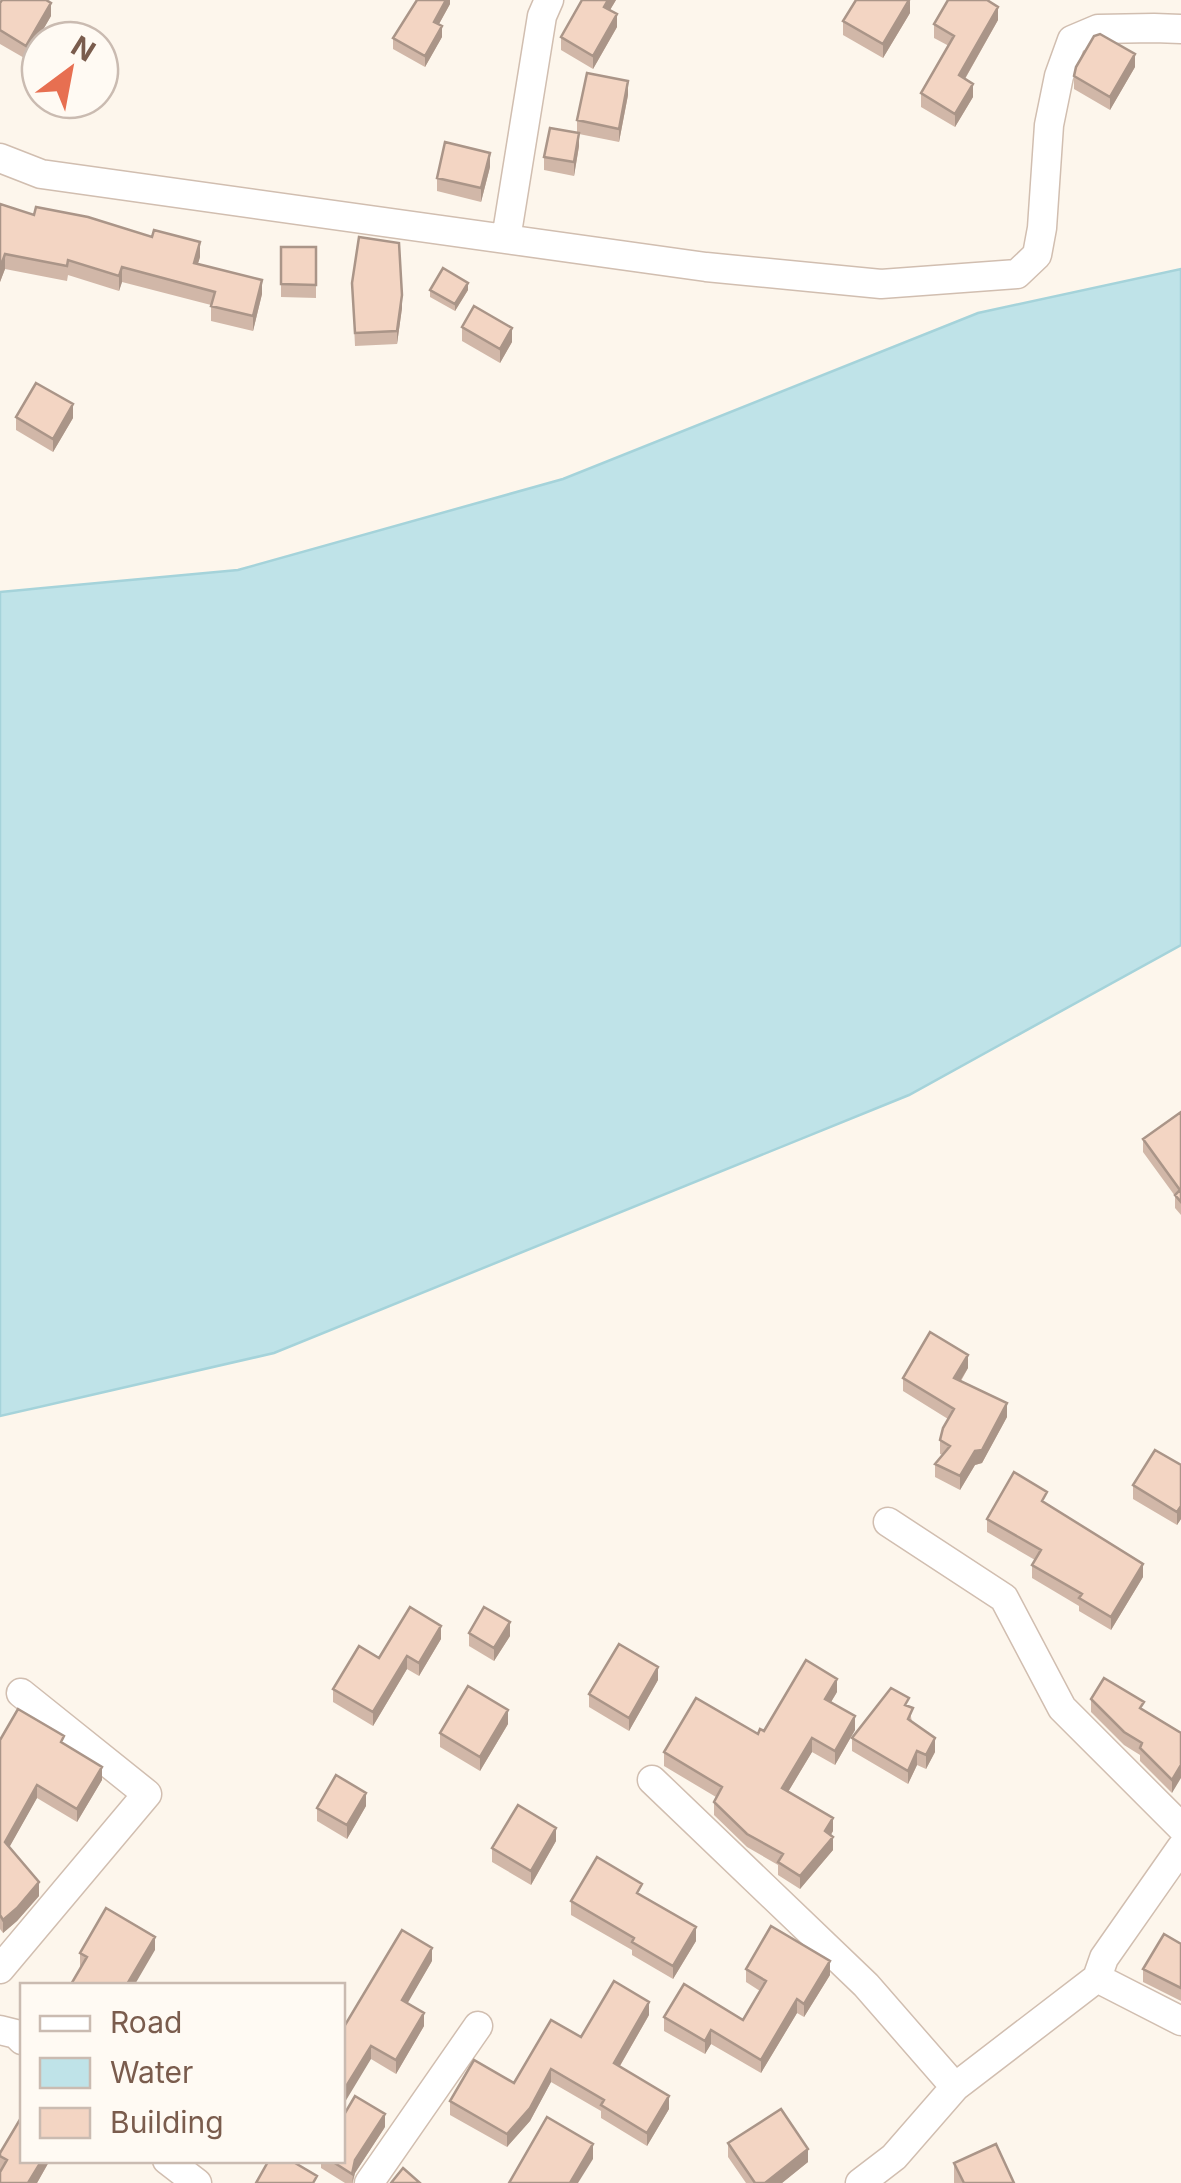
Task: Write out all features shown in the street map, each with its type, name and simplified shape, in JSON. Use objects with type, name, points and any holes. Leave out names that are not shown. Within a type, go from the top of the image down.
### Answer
[{"type":"street","points":[[506,239],[542,16],[549,0]]},
{"type":"street","points":[[0,158],[41,174],[706,267],[881,284],[1017,274],[1036,256],[1042,228],[1049,125],[1059,76],[1072,40],[1098,30],[1181,30]]},
{"type":"street","points":[[888,1522],[1004,1598],[1062,1708],[1181,1827]]},
{"type":"street","points":[[0,1968],[147,1794],[20,1693]]},
{"type":"street","points":[[652,1780],[866,1985],[954,2086]]},
{"type":"street","points":[[860,2183],[894,2157],[954,2086],[1096,1978],[1104,1958],[1181,1848]]},
{"type":"street","points":[[1096,1978],[1181,2021]]},
{"type":"street","points":[[369,2183],[478,2026]]},
{"type":"street","points":[[171,2163],[197,2183]]},
{"type":"water","points":[[1181,269],[1181,945],[909,1095],[274,1353],[0,1416],[0,592],[238,570],[563,479],[978,313]]},
{"type":"building","points":[[417,0],[446,0],[434,22],[442,26],[425,56],[393,38]]},
{"type":"building","points":[[582,0],[608,0],[604,7],[617,14],[593,56],[561,37]]},
{"type":"building","points":[[856,0],[909,0],[883,44],[843,21]]},
{"type":"building","points":[[948,0],[987,0],[998,7],[959,75],[973,84],[955,114],[921,93],[954,36],[934,24]]},
{"type":"building","points":[[0,3],[51,3],[41,20],[20,20],[20,42],[0,30]]},
{"type":"building","points":[[1100,34],[1135,54],[1110,97],[1074,76],[1094,36]]},
{"type":"building","points":[[587,73],[628,81],[619,129],[577,120]]},
{"type":"building","points":[[550,128],[579,133],[574,162],[544,157]]},
{"type":"building","points":[[445,142],[490,153],[481,188],[437,178]]},
{"type":"building","points":[[0,204],[34,215],[36,207],[88,217],[152,237],[154,230],[200,242],[194,263],[262,280],[253,316],[211,306],[215,292],[122,267],[119,276],[68,260],[67,266],[5,254],[0,268]]},
{"type":"building","points":[[359,237],[399,243],[402,295],[397,331],[355,333],[352,283]]},
{"type":"building","points":[[281,247],[316,247],[316,285],[281,284]]},
{"type":"building","points":[[443,268],[468,283],[455,304],[430,290]]},
{"type":"building","points":[[474,306],[512,328],[500,349],[462,327]]},
{"type":"building","points":[[36,383],[73,404],[53,439],[16,417]]},
{"type":"building","points":[[1181,1112],[1181,1202],[1175,1195],[1180,1190],[1143,1139]]},
{"type":"building","points":[[930,1332],[968,1355],[954,1378],[1007,1403],[982,1450],[975,1451],[960,1476],[935,1464],[950,1446],[940,1440],[954,1409],[903,1378]]},
{"type":"building","points":[[1155,1450],[1181,1465],[1181,1506],[1177,1512],[1133,1485]]},
{"type":"building","points":[[1014,1472],[1047,1492],[1042,1501],[1143,1564],[1111,1617],[1079,1598],[1082,1594],[1032,1565],[1041,1550],[987,1519]]},
{"type":"building","points":[[410,1607],[441,1626],[419,1663],[407,1656],[373,1712],[333,1689],[359,1646],[379,1658]]},
{"type":"building","points":[[484,1607],[510,1622],[494,1648],[469,1633]]},
{"type":"building","points":[[619,1644],[658,1667],[629,1718],[589,1694]]},
{"type":"building","points":[[806,1660],[837,1679],[825,1699],[855,1716],[835,1751],[812,1738],[782,1788],[833,1818],[825,1831],[833,1837],[800,1876],[778,1862],[783,1854],[747,1834],[714,1802],[722,1787],[664,1752],[696,1698],[758,1734],[760,1729],[764,1731]]},
{"type":"building","points":[[1104,1678],[1144,1702],[1140,1708],[1181,1733],[1181,1765],[1172,1780],[1140,1748],[1142,1743],[1124,1732],[1091,1699]]},
{"type":"building","points":[[468,1686],[508,1710],[480,1757],[440,1733]]},
{"type":"building","points":[[891,1688],[909,1698],[905,1705],[913,1708],[908,1719],[935,1738],[926,1755],[917,1751],[908,1771],[852,1738]]},
{"type":"building","points":[[18,1709],[64,1736],[61,1742],[102,1767],[77,1809],[37,1785],[5,1842],[39,1882],[3,1920],[0,1740]]},
{"type":"building","points":[[336,1775],[366,1793],[347,1825],[317,1808]]},
{"type":"building","points":[[518,1805],[556,1828],[531,1871],[492,1848]]},
{"type":"building","points":[[597,1857],[642,1884],[637,1893],[696,1927],[673,1966],[571,1901]]},
{"type":"building","points":[[106,1908],[155,1937],[128,1983],[72,1983],[87,1957],[80,1953]]},
{"type":"building","points":[[771,1926],[830,1961],[804,2004],[797,1999],[761,2060],[711,2030],[705,2041],[664,2017],[684,1984],[743,2020],[766,1981],[746,1969]]},
{"type":"building","points":[[402,1930],[432,1948],[402,2000],[424,2013],[396,2060],[371,2046],[345,2088],[345,2025]]},
{"type":"building","points":[[1164,1934],[1181,1944],[1181,1988],[1143,1969]]},
{"type":"building","points":[[614,1981],[649,2002],[614,2063],[669,2096],[647,2133],[601,2105],[604,2100],[551,2069],[530,2108],[507,2134],[450,2101],[474,2060],[514,2083],[551,2020],[581,2037]]},
{"type":"building","points":[[355,2096],[385,2114],[355,2160],[352,2174],[335,2163],[345,2163],[345,2113]]},
{"type":"building","points":[[781,2109],[808,2149],[765,2183],[755,2183],[728,2143]]},
{"type":"building","points":[[547,2117],[593,2144],[570,2183],[509,2183]]},
{"type":"building","points":[[20,2119],[20,2163],[40,2163],[28,2183],[0,2183],[0,2172],[7,2160],[0,2153]]},
{"type":"building","points":[[996,2144],[1014,2183],[964,2183],[954,2163]]},
{"type":"building","points":[[267,2163],[295,2163],[317,2176],[313,2183],[256,2183]]},
{"type":"building","points":[[403,2168],[420,2183],[391,2183]]}]
